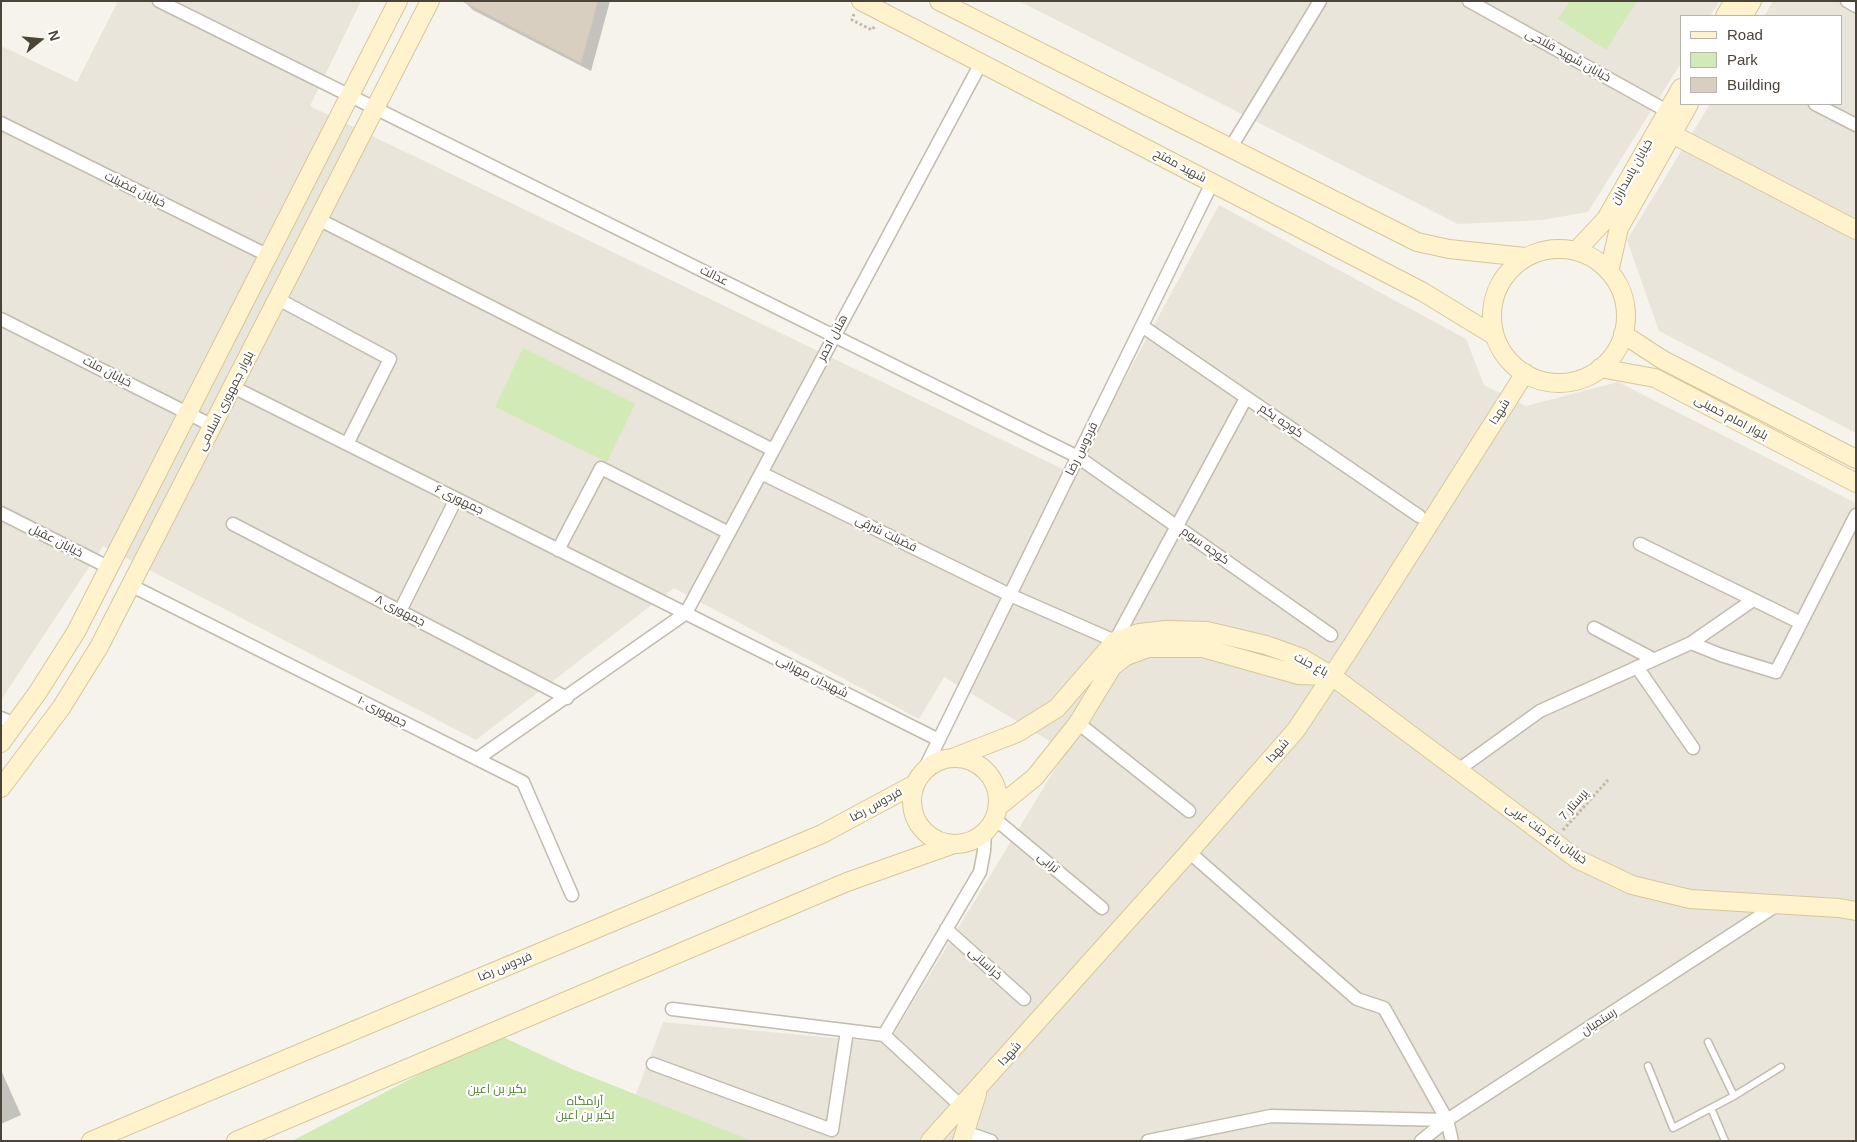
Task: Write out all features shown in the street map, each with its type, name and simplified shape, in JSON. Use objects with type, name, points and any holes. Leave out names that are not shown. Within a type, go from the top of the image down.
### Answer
[{"type":"street","name":"عدالت","points":[[159,1],[1078,457]]},
{"type":"street","points":[[1,743],[8,721],[76,632],[398,1]]},
{"type":"street","name":"بلوار جمهوری اسلامی","points":[[1,788],[62,708],[132,586],[430,1]]},
{"type":"street","name":"شهید مفتح","points":[[861,1],[1423,292],[1495,336]]},
{"type":"street","points":[[939,1],[1417,242],[1449,249],[1525,258]]},
{"type":"street","points":[[1231,147],[1320,1]]},
{"type":"street","name":"خیابان شهید فلاحی","points":[[1469,1],[1667,111]]},
{"type":"street","points":[[1726,15],[1734,1]]},
{"type":"street","points":[[1743,15],[1752,1]]},
{"type":"street","points":[[1847,1],[1856,6]]},
{"type":"street","name":"هلال احمر","points":[[686,613],[981,63]]},
{"type":"street","name":"خیابان پاسداران","points":[[1576,251],[1606,219],[1680,90]]},
{"type":"street","name":"خیابان پاسداران","points":[[1609,272],[1619,228],[1688,105]]},
{"type":"street","points":[[1817,105],[1856,125]]},
{"type":"street","name":"خیابان فضیلت","points":[[1,123],[268,256]]},
{"type":"street","points":[[1672,134],[1856,230]]},
{"type":"street","name":"فردوس رضا","points":[[91,1141],[822,834],[920,777],[1212,183]]},
{"type":"street","points":[[318,219],[773,450]]},
{"type":"street","points":[[1558,248],[1576,251],[1588,256],[1609,272],[1624,299],[1626,316],[1623,334],[1614,353],[1600,368],[1587,377],[1571,382],[1555,383],[1539,380],[1512,364],[1502,351],[1495,336],[1492,318],[1493,300],[1500,283],[1511,268],[1525,258],[1541,251],[1558,248]]},
{"type":"street","points":[[278,299],[390,359],[347,444]]},
{"type":"street","name":"خیابان ملت","points":[[1,319],[213,426]]},
{"type":"street","name":"کوچه یکم","points":[[1142,326],[1419,516]]},
{"type":"street","name":"بلوار امام خمینی","points":[[1623,334],[1682,370],[1856,459]]},
{"type":"street","name":"بلوار امام خمینی","points":[[1600,368],[1655,378],[1856,483]]},
{"type":"street","points":[[1670,386],[1669,375],[1674,371],[1682,370]]},
{"type":"street","name":"شهدا","points":[[930,1141],[979,1089],[1296,730],[1525,373]]},
{"type":"street","name":"جمهوری ۶","points":[[233,388],[686,613]]},
{"type":"street","points":[[954,844],[938,841],[924,831],[914,817],[911,800],[920,777],[939,760],[956,757],[1017,733],[1057,708],[1115,641],[1246,398]]},
{"type":"street","name":"کوچه سوم","points":[[1078,457],[1331,636]]},
{"type":"street","points":[[558,550],[602,468],[729,533]]},
{"type":"street","name":"فضیلت شرقی","points":[[761,473],[1010,595],[1115,641]]},
{"type":"street","points":[[400,611],[456,499]]},
{"type":"street","name":"خیابان عقیل","points":[[1,513],[110,568]]},
{"type":"street","points":[[1690,643],[1776,672],[1856,514]]},
{"type":"street","name":"جمهوری ۸","points":[[233,524],[567,698]]},
{"type":"street","points":[[1640,544],[1801,622]]},
{"type":"street","name":"جمهوری ۱۰","points":[[132,586],[523,782],[572,895]]},
{"type":"street","points":[[1458,770],[1540,711],[1690,643],[1753,600]]},
{"type":"street","points":[[477,759],[567,698],[686,613]]},
{"type":"street","name":"شهیدان مهرابی","points":[[686,613],[939,740]]},
{"type":"street","points":[[1594,628],[1653,660]]},
{"type":"street","name":"باغ جنت","points":[[1115,641],[1148,632],[1207,631],[1266,645],[1302,658],[1332,676]]},
{"type":"street","name":"باغ جنت","points":[[992,819],[1035,777],[1078,723],[1112,667],[1126,656],[1148,648],[1202,648],[1298,675],[1332,676]]},
{"type":"street","points":[[1637,667],[1693,748]]},
{"type":"street","name":"خیابان باغ جنت غربی","points":[[1332,676],[1577,859],[1632,885],[1690,899],[1856,911]]},
{"type":"street","points":[[8,721],[36,742]]},
{"type":"street","points":[[1078,723],[1189,811]]},
{"type":"street","points":[[884,1035],[980,872],[998,793],[988,773],[970,760],[956,757]]},
{"type":"street","points":[[236,1141],[848,882],[954,844],[971,842],[992,819]]},
{"type":"street","name":"ترابی","points":[[992,819],[1102,908]]},
{"type":"street","points":[[1189,852],[1357,999],[1384,1008],[1447,1120],[1452,1141]]},
{"type":"street","name":"رستمیان","points":[[1421,1141],[1447,1120],[1777,905]]},
{"type":"street","name":"خراسانی","points":[[946,929],[1024,999]]},
{"type":"street","points":[[672,1009],[884,1035],[962,1107]]},
{"type":"street","points":[[653,1064],[832,1130],[847,1030]]},
{"type":"street","name":"شهدا","points":[[963,1137],[979,1089]]},
{"type":"street","points":[[1148,1141],[1271,1116],[1447,1120]]},
{"type":"street","points":[[963,1137],[991,1141]]},
{"type":"lane","points":[[1708,1042],[1734,1096]]},
{"type":"lane","points":[[1648,1066],[1673,1128],[1734,1096],[1781,1067]]},
{"type":"lane","points":[[1711,1108],[1725,1141]]},
{"type":"path","points":[[852,20],[872,30]]},
{"type":"path","name":"پرستار 7","points":[[1554,842],[1608,780]]},
{"type":"shaded area","points":[[118,1],[361,1],[310,106],[1073,474],[1219,205],[1466,339],[1484,385],[1526,406],[1618,382],[1856,503],[1856,1141],[727,1141],[635,1097],[663,1022],[888,1043],[1066,751],[944,677],[919,719],[674,588],[476,740],[103,546],[1,700],[1,46],[77,82]]},
{"type":"shaded area","points":[[1019,1],[1720,1],[1711,15],[1680,15],[1680,65],[1588,212],[1542,220],[1458,224]]},
{"type":"shaded area","points":[[1773,1],[1856,1],[1856,433],[1659,331],[1627,240],[1709,105],[1842,105],[1842,15],[1765,15]]},
{"type":"green space","points":[[1570,1],[1637,1],[1606,50],[1558,19]]},
{"type":"green space","points":[[523,348],[635,404],[607,462],[495,407]]},
{"type":"green space","name":"بکیر بن اعین","points":[[496,1034],[572,1069],[752,1141],[292,1141]]},
{"type":"building","points":[[462,1],[598,1],[581,63]]},
{"type":"park label","name":"آرامگاه بُکیر بن اعین","points":[[585,1109]]}]
